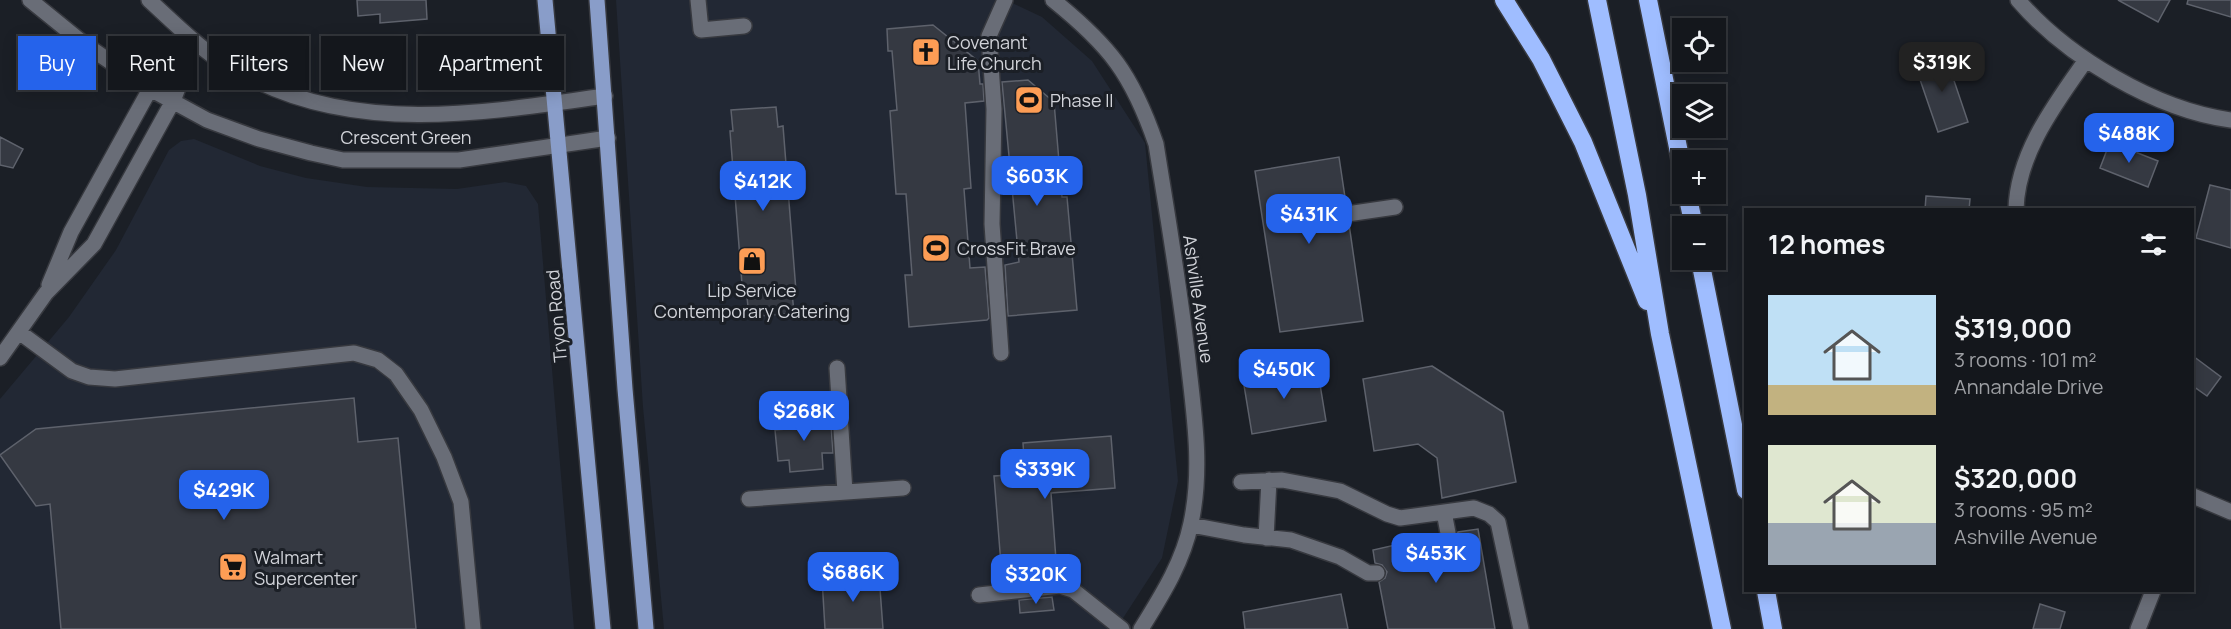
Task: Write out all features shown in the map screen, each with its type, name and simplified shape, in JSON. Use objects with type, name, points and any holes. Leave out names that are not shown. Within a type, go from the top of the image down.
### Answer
[{"type":"highway","points":[[1504,0],[1541,58],[1582,142],[1660,333]]},
{"type":"highway","points":[[1597,0],[1637,195],[1660,333],[1722,629]]},
{"type":"highway","points":[[1648,0],[1679,150]]},
{"type":"highway","points":[[1702,270],[1744,480]]},
{"type":"highway","points":[[1766,592],[1773,629]]},
{"type":"main road","name":"Tryon Road","points":[[545,0],[603,629]]},
{"type":"main road","points":[[597,0],[645,629]]},
{"type":"street","name":"Crescent Green","points":[[30,0],[108,60]]},
{"type":"street","name":"Crescent Green","points":[[149,0],[188,36]]},
{"type":"street","points":[[698,0],[701,30],[744,26]]},
{"type":"street","points":[[1001,353],[992,224],[993,109],[989,36],[1005,0]]},
{"type":"street","name":"Ashville Avenue","points":[[1053,0],[1086,26],[1122,68],[1136,92],[1156,144],[1185,335],[1198,467],[1191,525],[1168,585],[1141,629]]},
{"type":"street","points":[[2018,0],[2041,25],[2086,60],[2153,96],[2184,108],[2231,120]]},
{"type":"street","name":"Crescent Green","points":[[197,44],[230,68],[275,90],[312,103],[355,111],[398,115],[469,113],[605,96]]},
{"type":"street","points":[[2016,208],[2024,168],[2037,136],[2054,106],[2086,60]]},
{"type":"street","points":[[46,293],[70,232],[149,90]]},
{"type":"street","name":"Crescent Green","points":[[152,90],[207,120],[259,139],[343,160],[459,160],[608,138]]},
{"type":"street","points":[[0,358],[46,293],[94,244],[177,90]]},
{"type":"street","points":[[1347,214],[1395,207]]},
{"type":"street","points":[[19,332],[72,370],[89,377],[115,379],[354,353],[378,360],[396,374],[421,410],[444,457],[461,502],[473,629]]},
{"type":"street","points":[[837,368],[845,492]]},
{"type":"street","points":[[1266,538],[1269,480]]},
{"type":"street","points":[[1241,482],[1282,480],[1341,490],[1387,514],[1400,518],[1474,508],[1489,514],[1498,522],[1521,629]]},
{"type":"street","points":[[749,499],[903,488]]},
{"type":"street","points":[[2194,496],[2231,512]]},
{"type":"street","points":[[1443,512],[1448,533]]},
{"type":"street","points":[[1191,525],[1291,540],[1340,557],[1368,573],[1377,573]]},
{"type":"street","points":[[979,595],[1060,586],[1073,590],[1122,629]]},
{"type":"street","points":[[2138,629],[2153,592]]},
{"type":"shaded area","points":[[616,0],[1006,0],[1042,17],[1092,61],[1145,143],[1178,481],[1162,558],[1116,629],[664,629],[643,407]]},
{"type":"shaded area","points":[[194,139],[260,166],[306,178],[367,187],[457,189],[505,182],[526,186],[538,204],[574,629],[0,629],[0,399],[69,317],[116,250],[169,150],[181,141]]},
{"type":"building","points":[[357,0],[426,0],[427,19],[380,23],[380,14],[358,16]]},
{"type":"building","points":[[2118,0],[2170,0],[2158,22]]},
{"type":"building","points":[[2188,0],[2231,0],[2231,17],[2187,4]]},
{"type":"building","points":[[933,25],[978,61],[980,84],[983,84],[984,101],[965,103],[971,188],[964,189],[970,268],[985,267],[989,318],[909,327],[905,275],[912,275],[906,194],[896,194],[890,111],[897,110],[892,51],[888,51],[887,29]]},
{"type":"building","points":[[1945,54],[1968,122],[1938,132],[1915,65]]},
{"type":"building","points":[[1028,80],[1054,102],[1062,197],[1067,197],[1077,310],[1008,316],[1005,265],[1019,262],[1002,82]]},
{"type":"building","points":[[776,107],[778,127],[783,126],[796,291],[792,292],[794,313],[749,317],[747,297],[743,297],[730,131],[733,131],[731,110]]},
{"type":"building","points":[[0,137],[23,149],[13,168],[0,165]]},
{"type":"building","points":[[2110,142],[2158,161],[2148,187],[2100,168]]},
{"type":"building","points":[[1339,157],[1346,204],[1338,210],[1338,216],[1343,223],[1349,224],[1363,321],[1280,332],[1255,171]]},
{"type":"building","points":[[2210,185],[2231,190],[2231,248],[2196,238]]},
{"type":"building","points":[[1926,196],[1970,199],[1969,208],[1925,208]]},
{"type":"building","points":[[2194,357],[2221,377],[2207,396],[2194,387]]},
{"type":"building","points":[[1317,366],[1326,421],[1252,434],[1243,379]]},
{"type":"building","points":[[1432,366],[1503,412],[1516,482],[1442,498],[1437,458],[1418,444],[1374,451],[1363,379]]},
{"type":"building","name":"Walmart Supercenter","points":[[354,398],[358,442],[398,438],[416,629],[61,629],[50,504],[36,506],[0,455],[36,429]]},
{"type":"building","points":[[819,413],[820,425],[831,424],[833,453],[822,453],[823,469],[790,472],[789,460],[778,461],[775,430],[786,429],[785,416]]},
{"type":"building","points":[[1111,436],[1115,488],[1051,493],[1057,573],[1050,573],[1050,577],[1017,581],[1016,576],[1002,577],[994,476],[1025,474],[1023,443]]},
{"type":"building","points":[[1478,529],[1495,629],[1388,629],[1379,582],[1385,578],[1387,572],[1382,565],[1375,563],[1373,550],[1439,535],[1444,542],[1450,542],[1457,537],[1458,532]]},
{"type":"building","points":[[879,575],[883,629],[825,629],[822,578]]},
{"type":"building","points":[[1341,594],[1348,629],[1245,629],[1243,612]]},
{"type":"building","points":[[1052,597],[1054,610],[1020,613],[1019,600]]},
{"type":"building","points":[[2040,604],[2065,612],[2060,629],[2033,629]]},
{"type":"place","name":"Covenant Life Church","points":[[926,52]]},
{"type":"place","name":"Phase II","points":[[1029,100]]},
{"type":"place","name":"CrossFit Brave","points":[[936,248]]},
{"type":"place","name":"Lip Service Contemporary Catering","points":[[752,261]]},
{"type":"place","name":"Walmart Supercenter","points":[[233,567]]}]
